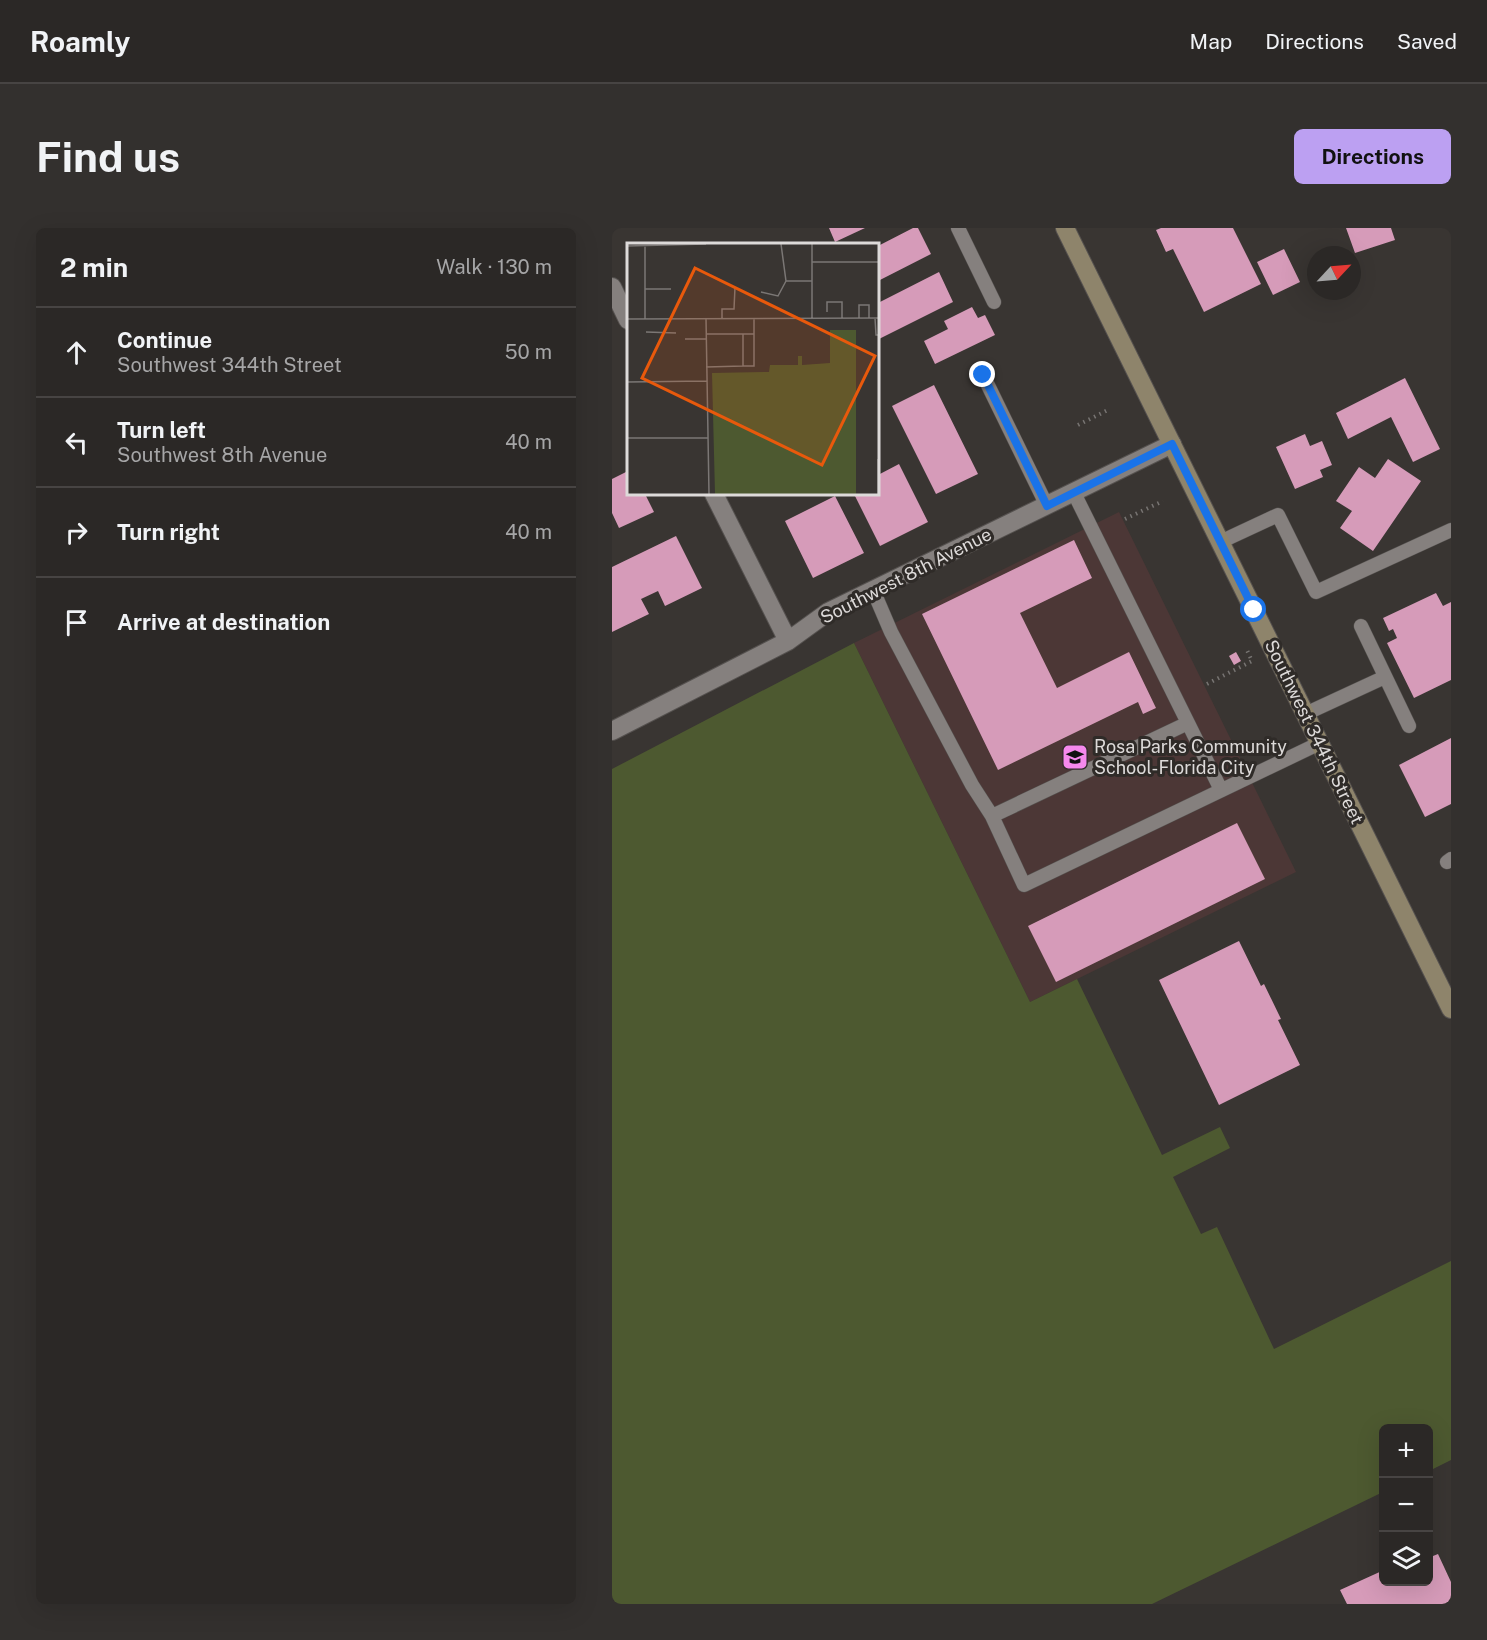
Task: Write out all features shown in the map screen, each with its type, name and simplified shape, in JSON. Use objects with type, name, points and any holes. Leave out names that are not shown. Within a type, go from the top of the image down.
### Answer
[{"type":"main road","name":"Southwest 344th Street","points":[[1065,228],[1451,1010]]},
{"type":"street","points":[[612,287],[627,318]]},
{"type":"street","name":"Southwest 8th Avenue","points":[[612,731],[788,641],[828,612],[1172,444]]},
{"type":"street","points":[[715,495],[788,641]]},
{"type":"lane","points":[[958,228],[994,302]]},
{"type":"lane","points":[[983,375],[1047,506]]},
{"type":"lane","points":[[1074,493],[1221,790]]},
{"type":"lane","points":[[1220,542],[1278,515],[1316,592],[1451,530]]},
{"type":"lane","points":[[873,590],[891,632],[992,816],[1024,885],[1320,743]]},
{"type":"lane","points":[[1361,626],[1409,726]]},
{"type":"lane","points":[[1305,714],[1385,677]]},
{"type":"lane","points":[[992,816],[1188,723]]},
{"type":"path","points":[[1078,425],[1108,410]]},
{"type":"path","points":[[1125,519],[1163,501]]},
{"type":"path","points":[[1207,684],[1252,661],[1246,648]]},
{"type":"shaded area","name":"Rosa Parks Community School-Florida City","points":[[1119,512],[1296,872],[1030,1002],[854,643]]},
{"type":"green space","points":[[854,643],[1030,1002],[1077,979],[1162,1155],[1220,1127],[1230,1148],[1173,1177],[1201,1234],[1217,1227],[1274,1349],[1451,1261],[1451,1460],[1433,1469],[1433,1424],[1379,1424],[1379,1494],[1152,1604],[612,1604],[612,769]]},
{"type":"building","points":[[829,228],[865,228],[835,242]]},
{"type":"building","points":[[913,228],[918,228],[931,254],[879,280],[879,245]]},
{"type":"building","points":[[1161,228],[1233,228],[1261,284],[1204,312],[1173,249],[1166,252],[1156,230]]},
{"type":"building","points":[[1346,228],[1391,228],[1395,240],[1361,251],[1361,246],[1352,246]]},
{"type":"building","points":[[1284,249],[1300,282],[1273,295],[1257,262]]},
{"type":"building","points":[[939,272],[953,302],[879,339],[879,302]]},
{"type":"building","points":[[972,307],[978,318],[985,315],[995,335],[935,364],[924,341],[948,329],[944,321]]},
{"type":"building","points":[[1405,378],[1440,449],[1413,462],[1391,417],[1348,439],[1336,413]]},
{"type":"building","points":[[934,385],[978,474],[936,494],[892,406]]},
{"type":"building","points":[[1305,434],[1310,446],[1322,441],[1332,465],[1320,470],[1323,477],[1295,489],[1276,447]]},
{"type":"building","points":[[1388,459],[1421,481],[1373,551],[1340,528],[1352,511],[1336,501],[1359,467],[1375,478]]},
{"type":"building","points":[[899,464],[928,522],[880,546],[854,495],[879,495],[879,474]]},
{"type":"building","points":[[627,472],[627,495],[646,495],[654,512],[619,528],[612,513],[612,479]]},
{"type":"building","points":[[835,496],[864,553],[813,578],[785,521]]},
{"type":"building","points":[[676,536],[702,588],[665,606],[658,591],[641,599],[649,614],[612,632],[612,567]]},
{"type":"building","points":[[1074,540],[1092,578],[1020,613],[1057,688],[1129,652],[1156,708],[1143,714],[1138,702],[998,770],[922,614]]},
{"type":"building","points":[[1436,593],[1443,606],[1451,602],[1451,680],[1414,698],[1387,643],[1397,638],[1393,629],[1389,631],[1383,618]]},
{"type":"building","points":[[1236,652],[1241,661],[1234,665],[1229,656]]},
{"type":"building","points":[[1451,738],[1451,804],[1425,817],[1399,765]]},
{"type":"building","points":[[1237,823],[1265,879],[1056,982],[1028,926]]},
{"type":"building","points":[[1239,941],[1261,986],[1264,984],[1281,1019],[1278,1020],[1300,1065],[1219,1105],[1159,980]]},
{"type":"building","points":[[1438,1554],[1451,1582],[1451,1604],[1347,1604],[1340,1590],[1379,1572],[1379,1586],[1433,1586],[1433,1556]]},
{"type":"place","name":"Rosa Parks Community School-Florida City","points":[[1075,757]]},
{"type":"route","points":[[983,375],[1047,506],[1172,444],[1254,610]]}]
